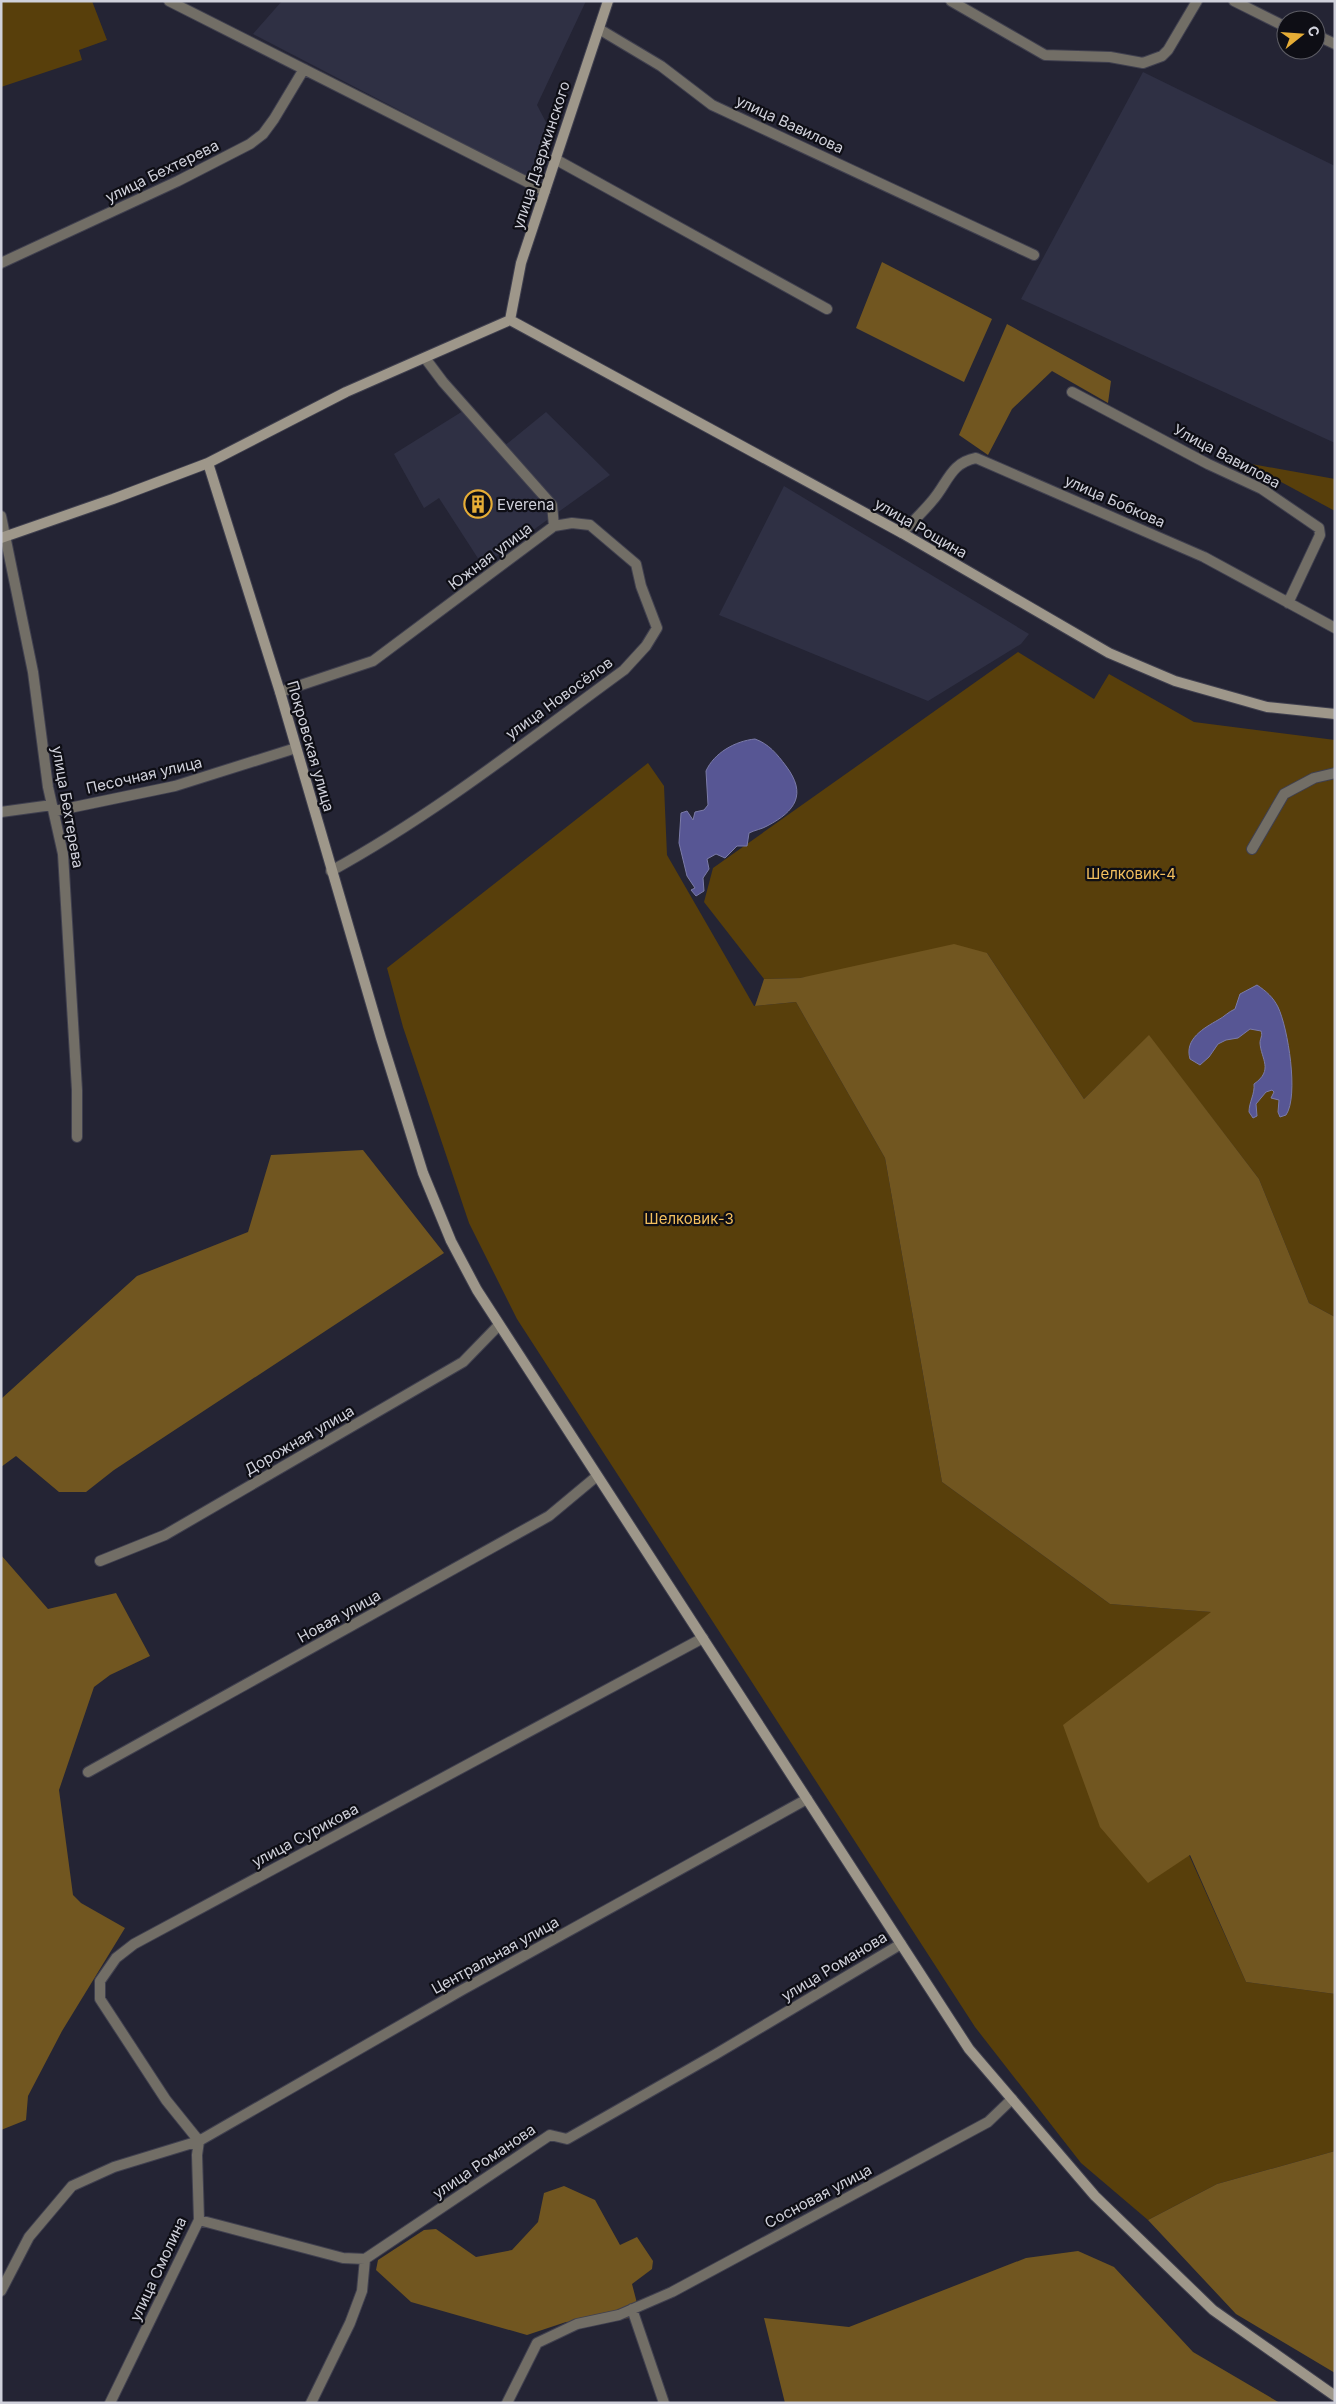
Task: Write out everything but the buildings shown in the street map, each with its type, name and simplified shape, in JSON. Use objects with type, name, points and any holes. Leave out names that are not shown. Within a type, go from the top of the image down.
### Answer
[{"type":"street","points":[[169,1],[545,192]]},
{"type":"street","name":"улица Дзержинского","points":[[510,320],[521,263],[608,1]]},
{"type":"street","points":[[951,1],[1045,55],[1110,57],[1143,63],[1162,56],[1168,50],[1197,1]]},
{"type":"street","points":[[1234,1],[1276,22]]},
{"type":"street","name":"улица Вавилова","points":[[598,29],[660,66],[712,105],[1034,255]]},
{"type":"street","name":"улица Бехтерева","points":[[1,263],[178,181],[250,144],[262,134],[274,119],[304,69]]},
{"type":"street","points":[[555,159],[827,310]]},
{"type":"street","points":[[4,537],[208,463],[346,392],[510,320]]},
{"type":"street","name":"улица Рощина","points":[[510,320],[902,533],[1055,622],[1126,660],[1175,680],[1267,707],[1335,714]]},
{"type":"street","name":"Южная улица","points":[[280,692],[373,661],[554,526],[552,505],[443,382],[425,358]]},
{"type":"street","name":"Улица Вавилова","points":[[1072,392],[1208,464],[1262,489],[1319,528],[1320,536],[1288,603]]},
{"type":"street","name":"улица Бобкова","points":[[902,533],[934,500],[947,478],[963,460],[976,458],[1204,557],[1335,628]]},
{"type":"street","name":"Покровская улица","points":[[208,463],[280,692],[381,1038],[430,1190],[451,1241],[477,1290],[970,2049],[1095,2196],[1213,2310],[1335,2396]]},
{"type":"street","name":"улица Бехтерева","points":[[1,516],[33,672],[48,787],[63,854],[72,978],[77,1137]]},
{"type":"street","name":"улица Новосёлов","points":[[331,871],[370,850],[442,803],[624,670],[646,646],[657,628],[641,586],[636,564],[590,525],[572,523],[554,526]]},
{"type":"street","name":"Песочная улица","points":[[1,812],[53,808],[175,786],[296,748]]},
{"type":"street","points":[[1252,849],[1284,794],[1314,778],[1335,773]]},
{"type":"street","name":"Дорожная улица","points":[[100,1561],[165,1535],[464,1362],[499,1325]]},
{"type":"street","name":"Новая улица","points":[[88,1772],[549,1516],[597,1476]]},
{"type":"street","name":"улица Сурикова","points":[[199,2141],[166,2100],[100,1999],[100,1981],[116,1958],[143,1939],[703,1638]]},
{"type":"street","name":"Центральная улица","points":[[1,2291],[28,2238],[72,2186],[114,2168],[199,2141],[471,1985],[807,1799]]},
{"type":"street","name":"улица Романова","points":[[365,2259],[550,2135],[567,2139],[716,2054],[901,1944]]},
{"type":"street","name":"Сосновая улица","points":[[507,2403],[538,2343],[577,2324],[620,2315],[672,2292],[988,2122],[1012,2099]]},
{"type":"street","name":"улица Смолина","points":[[110,2403],[199,2220],[197,2155],[199,2141]]},
{"type":"street","points":[[199,2220],[344,2258],[365,2259],[362,2291],[353,2315],[311,2403]]},
{"type":"street","points":[[632,2309],[664,2403]]},
{"type":"shaded area","points":[[282,1],[586,1],[537,105],[549,128],[528,177],[253,34]]},
{"type":"shaded area","points":[[1143,72],[1335,166],[1335,443],[1021,299]]},
{"type":"shaded area","points":[[882,262],[992,319],[964,382],[856,328]]},
{"type":"shaded area","points":[[1007,324],[1111,381],[1108,403],[1052,371],[1012,409],[988,455],[959,435]]},
{"type":"shaded area","points":[[471,406],[503,447],[546,412],[610,475],[483,566],[439,498],[424,508],[394,454]]},
{"type":"shaded area","points":[[784,486],[1029,634],[1021,644],[928,701],[719,615]]},
{"type":"shaded area","points":[[755,739],[769,747],[786,766],[796,785],[795,801],[791,808],[777,820],[749,833],[747,846],[737,846],[725,858],[716,854],[707,859],[709,869],[703,878],[704,891],[696,896],[691,890],[695,888],[687,876],[679,843],[681,813],[687,811],[693,820],[695,812],[704,810],[708,805],[706,771],[720,753],[740,742]]},
{"type":"shaded area","points":[[954,944],[987,953],[1084,1099],[1149,1035],[1259,1179],[1309,1303],[1335,1317],[1335,1994],[1246,1982],[1190,1855],[1148,1883],[1100,1827],[1063,1725],[1211,1612],[1110,1604],[942,1482],[885,1158],[796,1002],[755,1006],[764,979],[800,978]]},
{"type":"shaded area","points":[[1257,985],[1269,994],[1278,1007],[1282,1017],[1291,1062],[1292,1093],[1290,1106],[1286,1115],[1280,1117],[1278,1112],[1279,1100],[1271,1098],[1274,1092],[1272,1090],[1266,1092],[1256,1104],[1257,1116],[1253,1118],[1249,1112],[1254,1084],[1264,1074],[1265,1069],[1260,1043],[1261,1031],[1250,1029],[1238,1038],[1226,1040],[1218,1044],[1209,1057],[1200,1065],[1190,1059],[1190,1046],[1196,1035],[1235,1009],[1240,994]]},
{"type":"shaded area","points":[[363,1150],[444,1253],[114,1470],[86,1492],[59,1492],[16,1456],[1,1467],[1,1399],[137,1276],[248,1232],[271,1155]]},
{"type":"shaded area","points":[[1,1555],[48,1609],[116,1593],[150,1656],[110,1675],[94,1687],[59,1790],[73,1895],[81,1903],[125,1928],[62,2031],[28,2096],[26,2120],[1,2130]]},
{"type":"shaded area","points":[[1335,2151],[1335,2373],[1236,2314],[1148,2220],[1217,2184]]},
{"type":"shaded area","points":[[564,2186],[595,2200],[620,2245],[637,2237],[653,2261],[652,2269],[632,2284],[638,2307],[632,2318],[566,2322],[527,2335],[411,2302],[376,2270],[378,2260],[424,2230],[436,2229],[476,2257],[512,2250],[538,2222],[544,2193]]},
{"type":"shaded area","points":[[1078,2251],[1114,2267],[1193,2352],[1280,2403],[785,2403],[764,2318],[849,2327],[1026,2258]]},
{"type":"green space","points":[[1,1],[92,1],[107,40],[79,50],[82,60],[1,87]]},
{"type":"green space","points":[[1246,463],[1335,479],[1335,511]]},
{"type":"green space","name":"Шелковик-4","points":[[1018,652],[1094,699],[1109,674],[1194,722],[1335,740],[1335,1317],[1309,1303],[1259,1179],[1149,1036],[1084,1099],[987,953],[800,978],[764,979],[704,902],[713,868]]},
{"type":"green space","name":"Шелковик-3","points":[[648,763],[664,786],[667,855],[754,1006],[796,1002],[885,1158],[942,1482],[1110,1604],[1212,1612],[1189,1855],[1246,1982],[1335,1994],[1335,2151],[1217,2184],[1148,2220],[1081,2163],[975,2027],[517,1319],[469,1223],[403,1027],[387,968]]},
{"type":"place","name":"Everena","points":[[478,504]]}]
